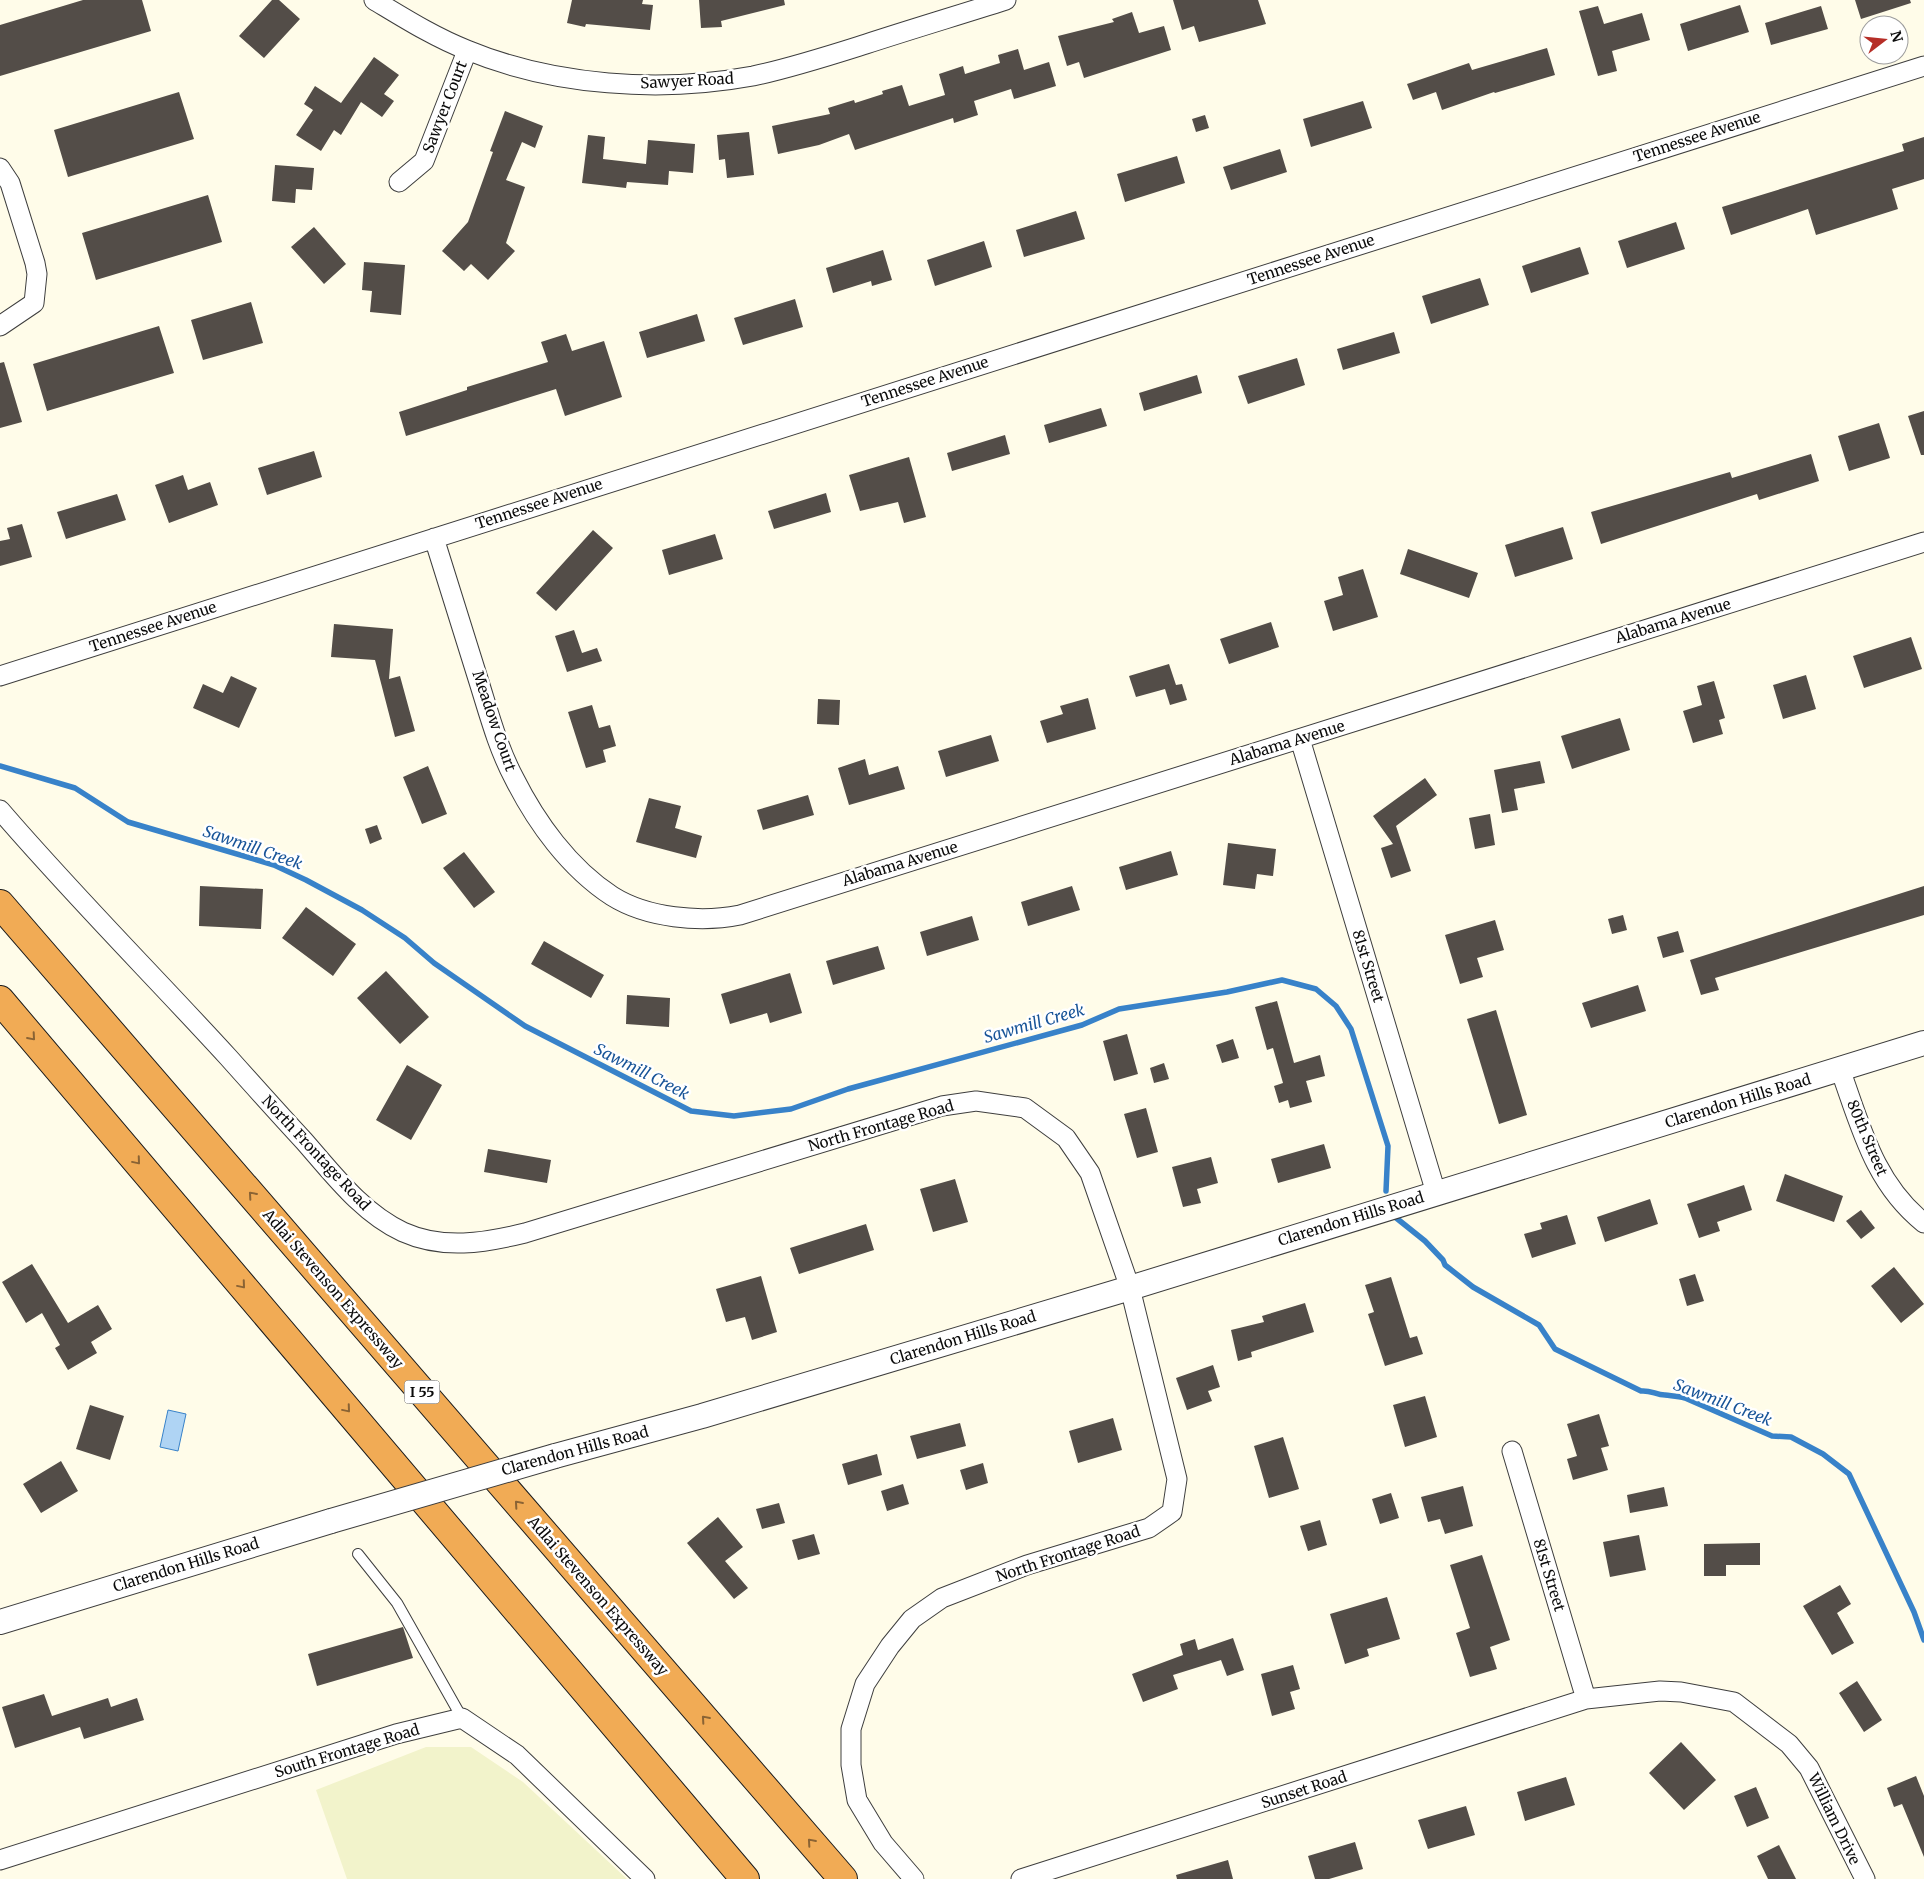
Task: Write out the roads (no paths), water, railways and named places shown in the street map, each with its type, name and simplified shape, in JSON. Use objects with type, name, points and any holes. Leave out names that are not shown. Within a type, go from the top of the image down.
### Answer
[{"type":"highway","name":"Adlai Stevenson Expressway","points":[[0,904],[843,1879]]},
{"type":"highway","points":[[0,1000],[745,1879]]},
{"type":"street","name":"Sawyer Road","points":[[374,0],[426,31],[467,51],[522,67],[585,80],[646,85],[717,81],[753,76],[813,61],[1006,0]]},
{"type":"street","name":"Sawyer Court","points":[[399,182],[424,161],[467,51]]},
{"type":"street","name":"Tennessee Avenue","points":[[0,676],[1924,66]]},
{"type":"street","points":[[0,168],[10,183],[37,274],[34,303],[0,326]]},
{"type":"street","name":"Meadow Court","points":[[434,538],[496,734],[513,777],[550,836],[584,872],[613,896],[646,910]]},
{"type":"street","name":"Alabama Avenue","points":[[646,910],[674,917],[701,919],[740,914],[1924,542]]},
{"type":"street","name":"81st Street","points":[[1300,739],[1436,1193]]},
{"type":"street","name":"North Frontage Road","points":[[0,810],[46,864],[173,997],[344,1187],[367,1208],[403,1232],[426,1240],[448,1243],[495,1240],[942,1106],[976,1101],[1025,1108],[1066,1138],[1090,1173],[1130,1288],[1177,1478],[1172,1512],[1149,1528],[1027,1566],[942,1598],[912,1618],[890,1646],[865,1684],[851,1728],[852,1765],[857,1800],[883,1843],[914,1879]]},
{"type":"street","name":"Clarendon Hills Road","points":[[0,1622],[331,1521],[555,1456],[702,1416],[1130,1288],[1924,1043]]},
{"type":"street","name":"80th Street","points":[[1840,1069],[1877,1166],[1890,1190],[1924,1223]]},
{"type":"street","name":"81st Street","points":[[1512,1451],[1586,1699]]},
{"type":"street","name":"William Drive","points":[[1586,1699],[1667,1692],[1734,1702],[1789,1744],[1810,1768],[1865,1879]]},
{"type":"street","name":"Sunset Road","points":[[1021,1879],[1586,1699]]},
{"type":"street","points":[[462,1718],[517,1755],[645,1879]]},
{"type":"street","name":"South Frontage Road","points":[[0,1860],[396,1734],[462,1718]]},
{"type":"lane","points":[[358,1554],[396,1603],[462,1718]]},
{"type":"water","points":[[168,1410],[186,1414],[178,1451],[160,1447]]},
{"type":"waterway","name":"Sawmill Creek","points":[[0,766],[75,788],[128,822],[274,865],[306,880],[362,910],[405,938],[434,963],[525,1026],[691,1111],[734,1116],[791,1109],[848,1089],[1082,1025],[1119,1009],[1227,992],[1282,980],[1316,989],[1336,1006],[1351,1029],[1388,1146],[1386,1191]]},
{"type":"waterway","name":"Sawmill Creek","points":[[1395,1217],[1425,1241],[1443,1260],[1445,1265],[1473,1287],[1539,1325],[1555,1349],[1641,1391],[1685,1398],[1772,1436],[1791,1437],[1823,1454],[1849,1474],[1914,1612],[1924,1640]]}]
